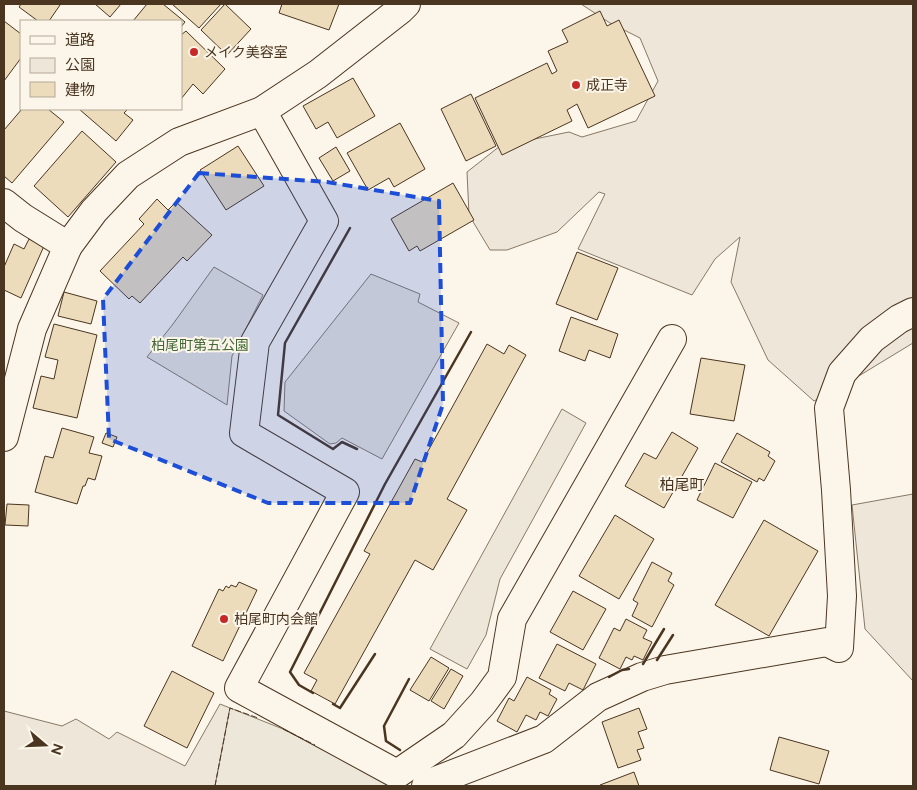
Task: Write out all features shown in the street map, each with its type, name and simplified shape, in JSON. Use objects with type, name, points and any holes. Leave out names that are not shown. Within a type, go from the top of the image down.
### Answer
[{"type":"street","points":[[4,437],[32,329],[68,246],[94,211],[128,175],[178,142],[262,111],[318,74],[406,4]]},
{"type":"street","points":[[262,111],[324,221],[255,342],[244,433],[345,492],[239,688],[396,780],[454,735],[502,677],[512,619],[672,338]]},
{"type":"street","points":[[4,203],[68,246]]},
{"type":"street","points":[[426,786],[544,739],[598,697],[642,677],[665,670],[826,642],[839,648],[842,596],[829,408],[842,373],[872,339],[899,318],[913,312]]},
{"type":"highlighted area","points":[[199,173],[327,182],[439,201],[443,404],[410,503],[268,503],[109,439],[103,299]]},
{"type":"green space","points":[[581,4],[913,4],[913,343],[814,401],[768,360],[731,282],[740,237],[715,259],[692,295],[578,249],[605,194],[599,192],[557,232],[507,250],[490,250],[469,215],[467,172],[500,146],[569,132],[582,137],[636,121],[658,81],[640,38],[610,23]]},
{"type":"green space","name":"柏尾町第五公園","points":[[214,267],[263,295],[232,356],[227,405],[147,357]]},
{"type":"green space","points":[[371,274],[420,294],[418,302],[459,323],[382,459],[342,438],[336,443],[330,444],[284,411],[285,382]]},
{"type":"green space","points":[[913,494],[913,681],[865,629],[852,505]]},
{"type":"green space","points":[[220,704],[230,708],[215,786],[4,786],[4,711],[62,726],[76,719],[109,739],[117,732],[185,766]]},
{"type":"shaded area","points":[[562,409],[586,423],[500,579],[486,635],[467,669],[430,649]]},
{"type":"shaded area","points":[[230,708],[283,729],[382,780],[389,786],[215,786]]},
{"type":"building","points":[[21,4],[60,5],[50,20],[37,20],[19,7]]},
{"type":"building","points":[[95,4],[121,4],[110,17]]},
{"type":"building","points":[[147,4],[163,4],[185,22],[182,26],[182,20],[134,20]]},
{"type":"building","points":[[172,4],[221,4],[199,28]]},
{"type":"building","points":[[225,4],[251,29],[227,55],[201,30]]},
{"type":"building","points":[[282,4],[339,4],[329,30],[279,13]]},
{"type":"building","name":"成正寺","points":[[600,11],[607,26],[619,20],[655,96],[588,128],[577,104],[567,110],[572,121],[502,155],[475,98],[547,63],[552,74],[557,71],[548,51],[568,42],[562,30]]},
{"type":"building","points":[[4,21],[20,33],[20,59],[4,81]]},
{"type":"building","name":"メイク美容室","points":[[186,31],[225,69],[203,94],[193,84],[182,98],[182,34]]},
{"type":"building","points":[[353,78],[375,116],[337,138],[328,122],[316,129],[303,106]]},
{"type":"building","points":[[471,94],[496,146],[466,161],[441,109]]},
{"type":"building","points":[[21,110],[49,110],[64,122],[12,183],[4,176],[4,130]]},
{"type":"building","points":[[80,110],[127,110],[124,113],[133,120],[116,141]]},
{"type":"building","points":[[400,123],[425,169],[394,187],[389,178],[368,190],[347,153]]},
{"type":"building","points":[[82,131],[116,162],[68,217],[34,186]]},
{"type":"building","points":[[238,146],[264,186],[226,210],[200,170]]},
{"type":"building","points":[[336,147],[350,171],[333,181],[319,158]]},
{"type":"building","points":[[453,183],[474,220],[420,251],[417,246],[409,251],[391,219]]},
{"type":"building","points":[[157,199],[168,210],[176,202],[212,235],[187,261],[183,257],[140,303],[132,296],[129,299],[100,271],[144,224],[139,219]]},
{"type":"building","points":[[29,239],[44,246],[21,298],[4,290],[4,267],[14,244],[24,249]]},
{"type":"building","points":[[577,252],[618,268],[597,320],[556,304]]},
{"type":"building","points":[[64,292],[97,301],[91,324],[58,316]]},
{"type":"building","points":[[571,317],[618,334],[610,358],[589,350],[585,361],[559,351]]},
{"type":"building","points":[[54,324],[97,335],[77,418],[33,408],[41,376],[54,379],[58,360],[45,357]]},
{"type":"building","points":[[487,344],[504,354],[509,345],[526,355],[447,499],[467,510],[433,570],[415,560],[335,704],[311,691],[317,680],[304,673],[370,554],[364,551],[415,459],[422,462]]},
{"type":"building","points":[[701,358],[745,365],[734,421],[690,414]]},
{"type":"building","points":[[62,428],[94,437],[89,453],[102,456],[95,480],[88,478],[77,504],[35,492],[45,456],[53,458]]},
{"type":"building","points":[[672,432],[698,448],[664,508],[625,486],[644,453],[656,459]]},
{"type":"building","points":[[106,433],[117,437],[113,447],[102,443]]},
{"type":"building","points":[[737,433],[770,452],[768,456],[775,461],[764,481],[759,478],[757,482],[721,462]]},
{"type":"building","points":[[715,463],[752,482],[733,518],[697,500]]},
{"type":"building","points":[[7,504],[29,505],[28,526],[5,525]]},
{"type":"building","points":[[615,515],[654,539],[619,599],[579,576]]},
{"type":"building","points":[[764,520],[818,551],[769,636],[715,605]]},
{"type":"building","points":[[652,562],[672,573],[668,581],[674,585],[652,627],[632,616],[638,603],[633,600]]},
{"type":"building","name":"柏尾町内会館","points":[[239,582],[257,590],[223,661],[192,646],[219,589],[223,591],[226,586],[229,588],[231,585],[236,587]]},
{"type":"building","points":[[573,591],[606,609],[583,650],[550,632]]},
{"type":"building","points":[[626,619],[647,630],[643,638],[652,642],[643,660],[634,656],[632,660],[626,657],[620,669],[599,658],[614,628],[620,631]]},
{"type":"building","points":[[557,644],[596,664],[583,690],[569,683],[565,691],[539,678]]},
{"type":"building","points":[[431,657],[449,668],[429,701],[410,690]]},
{"type":"building","points":[[451,669],[463,676],[444,709],[431,701]]},
{"type":"building","points":[[172,671],[214,693],[187,748],[144,726]]},
{"type":"building","points":[[527,677],[551,690],[549,694],[557,699],[548,716],[540,712],[536,720],[526,715],[517,732],[497,721],[509,698],[514,701]]},
{"type":"building","points":[[639,708],[647,729],[638,732],[644,748],[637,750],[641,760],[618,768],[602,722]]},
{"type":"building","points":[[779,737],[829,751],[819,784],[770,770]]},
{"type":"building","points":[[634,772],[639,786],[600,786],[600,785]]},
{"type":"fence","points":[[215,786],[230,708],[258,718]]},
{"type":"fence","points":[[283,729],[315,745]]},
{"type":"wall","points":[[350,228],[285,343],[278,415],[333,449],[342,442],[357,449]]},
{"type":"wall","points":[[313,693],[299,685],[290,672],[385,484],[471,332]]},
{"type":"wall","points":[[643,664],[664,629]]},
{"type":"wall","points":[[657,660],[673,635]]},
{"type":"wall","points":[[333,704],[340,708],[375,654]]},
{"type":"wall","points":[[609,677],[622,670],[629,669]]},
{"type":"wall","points":[[400,750],[386,741],[384,726],[409,679]]},
{"type":"place","name":"メイク美容室","points":[[194,52]]},
{"type":"place","name":"成正寺","points":[[576,85]]},
{"type":"place","name":"柏尾町内会館","points":[[224,619]]},
{"type":"district","name":"柏尾町","points":[[682,485]]}]
